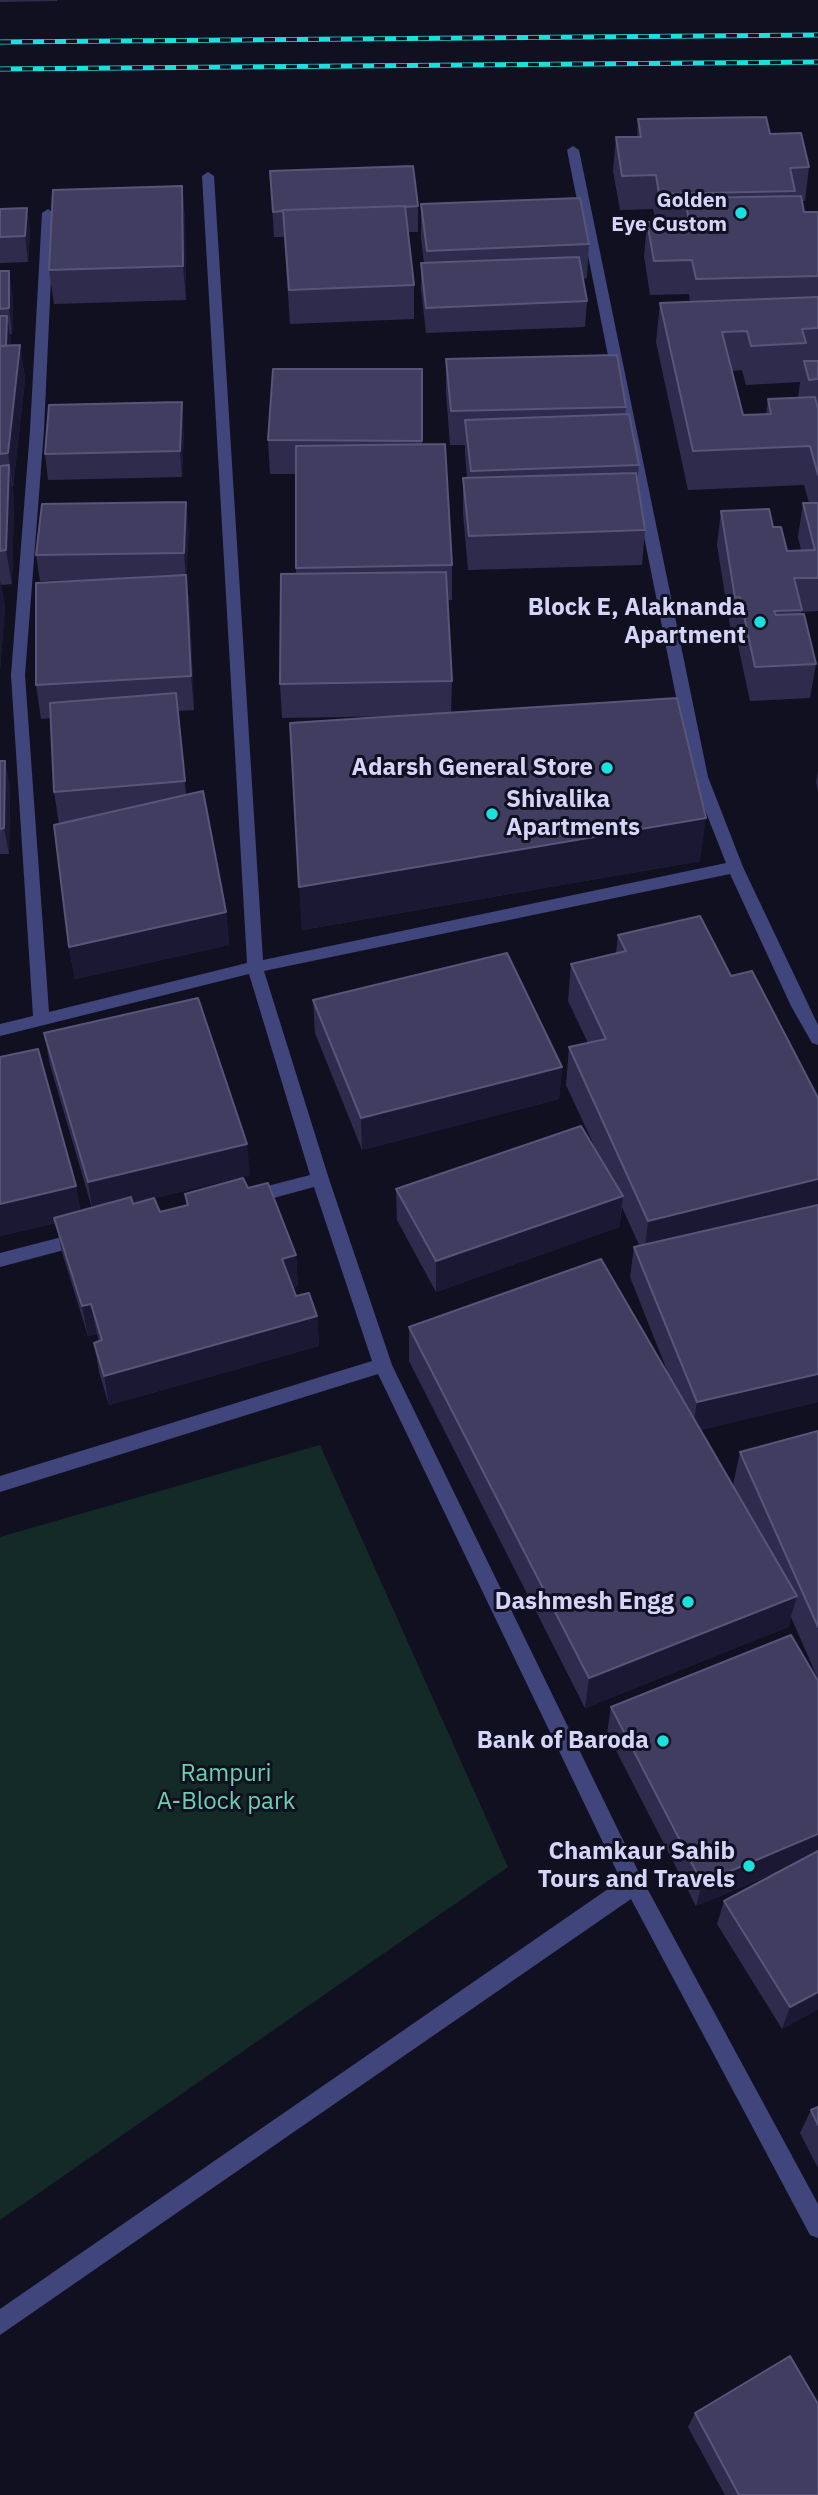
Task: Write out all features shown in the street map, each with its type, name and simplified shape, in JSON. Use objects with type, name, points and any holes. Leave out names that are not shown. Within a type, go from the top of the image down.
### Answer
[{"type":"street","points":[[573,150],[700,777],[735,867],[799,1006],[818,1039]]},
{"type":"street","points":[[208,176],[255,967],[320,1180],[383,1365],[634,1884],[818,2227]]},
{"type":"street","points":[[41,1021],[18,675],[37,430],[48,213]]},
{"type":"street","points":[[0,1030],[255,967],[735,867]]},
{"type":"street","points":[[227,1203],[320,1180]]},
{"type":"street","points":[[0,1260],[93,1236]]},
{"type":"street","points":[[0,1484],[383,1365]]},
{"type":"street","points":[[0,2323],[634,1884]]},
{"type":"green space","name":"Rampuri A-Block park","points":[[320,1445],[508,1867],[0,2220],[0,1537]]},
{"type":"building","points":[[766,117],[770,134],[801,133],[809,167],[790,168],[795,191],[659,194],[656,175],[622,176],[616,137],[641,137],[638,119]]},
{"type":"building","points":[[413,166],[418,206],[273,212],[270,171]]},
{"type":"building","points":[[182,186],[183,266],[49,270],[53,190]]},
{"type":"building","points":[[801,196],[804,212],[818,212],[818,276],[696,279],[692,260],[654,261],[647,222],[689,221],[685,198]]},
{"type":"building","points":[[580,198],[589,244],[427,251],[421,204]]},
{"type":"building","points":[[405,206],[414,285],[289,290],[283,210]]},
{"type":"building","points":[[27,208],[25,236],[0,237],[0,209]]},
{"type":"building","points":[[579,257],[587,301],[426,308],[421,263]]},
{"type":"building","points":[[0,271],[9,271],[9,308],[0,309]]},
{"type":"building","points":[[818,297],[818,328],[802,329],[806,343],[751,346],[747,331],[722,332],[743,415],[771,414],[768,399],[815,397],[818,409],[818,475],[810,446],[693,451],[660,303]]},
{"type":"building","points":[[0,316],[7,316],[6,346],[0,346]]},
{"type":"building","points":[[20,345],[8,453],[0,454],[0,346]]},
{"type":"building","points":[[617,355],[626,407],[451,411],[446,359]]},
{"type":"building","points":[[804,361],[818,361],[818,379],[809,380]]},
{"type":"building","points":[[273,369],[422,369],[422,441],[268,440]]},
{"type":"building","points":[[182,402],[180,451],[45,454],[49,405]]},
{"type":"building","points":[[629,414],[639,465],[471,471],[465,420]]},
{"type":"building","points":[[445,444],[452,565],[296,568],[296,446]]},
{"type":"building","points":[[9,465],[6,550],[0,551],[0,466]]},
{"type":"building","points":[[636,473],[645,530],[469,536],[463,478]]},
{"type":"building","points":[[186,502],[184,553],[36,555],[42,504]]},
{"type":"building","points":[[803,503],[818,503],[818,578],[794,578],[802,610],[774,611],[776,615],[804,614],[816,664],[755,667],[740,597],[735,598],[721,511],[769,509],[773,527],[781,527],[787,551],[815,550]]},
{"type":"building","points":[[446,572],[452,681],[280,684],[281,574]]},
{"type":"building","points":[[186,575],[191,676],[36,685],[36,583]]},
{"type":"building","points":[[176,693],[185,781],[54,792],[50,703]]},
{"type":"building","name":"Shivalika Apartments","points":[[677,698],[706,818],[299,887],[290,723]]},
{"type":"building","points":[[0,761],[5,761],[4,828],[0,829]]},
{"type":"building","points":[[203,791],[226,912],[69,947],[54,825]]},
{"type":"building","points":[[700,916],[731,976],[752,971],[818,1098],[818,1179],[648,1221],[569,1047],[606,1039],[571,964],[626,951],[618,935]]},
{"type":"building","points":[[507,953],[562,1067],[361,1118],[313,1000]]},
{"type":"building","points":[[198,998],[247,1144],[88,1182],[44,1033]]},
{"type":"building","points":[[38,1049],[76,1186],[0,1204],[0,1057]]},
{"type":"building","points":[[581,1126],[623,1196],[436,1261],[396,1189]]},
{"type":"building","points":[[243,1178],[248,1188],[268,1183],[296,1255],[282,1259],[296,1296],[309,1293],[317,1316],[104,1376],[94,1343],[102,1340],[91,1304],[82,1306],[54,1218],[131,1197],[133,1204],[154,1198],[160,1212],[188,1205],[185,1194]]},
{"type":"building","points":[[818,1205],[818,1374],[697,1402],[634,1247]]},
{"type":"building","points":[[601,1259],[797,1596],[589,1678],[409,1327]]},
{"type":"building","points":[[818,1431],[818,1627],[740,1452]]},
{"type":"building","points":[[791,1635],[818,1681],[818,1834],[702,1883],[611,1707]]},
{"type":"building","points":[[818,1851],[818,1992],[790,2007],[724,1901]]},
{"type":"building","points":[[818,2107],[818,2125],[811,2110]]},
{"type":"building","points":[[790,2356],[818,2404],[818,2495],[739,2495],[695,2413]]},
{"type":"railway","points":[[0,42],[818,35]]},
{"type":"railway","points":[[0,69],[818,62]]},
{"type":"place","name":"Golden Eye Custom","points":[[741,213]]},
{"type":"place","name":"Block E, Alaknanda Apartment","points":[[760,622]]},
{"type":"place","name":"Adarsh General Store","points":[[607,768]]},
{"type":"place","name":"Shivalika Apartments","points":[[492,814]]},
{"type":"place","name":"Dashmesh Engg","points":[[688,1602]]},
{"type":"place","name":"Bank of Baroda","points":[[663,1741]]},
{"type":"place","name":"Chamkaur Sahib Tours and Travels","points":[[749,1866]]}]
